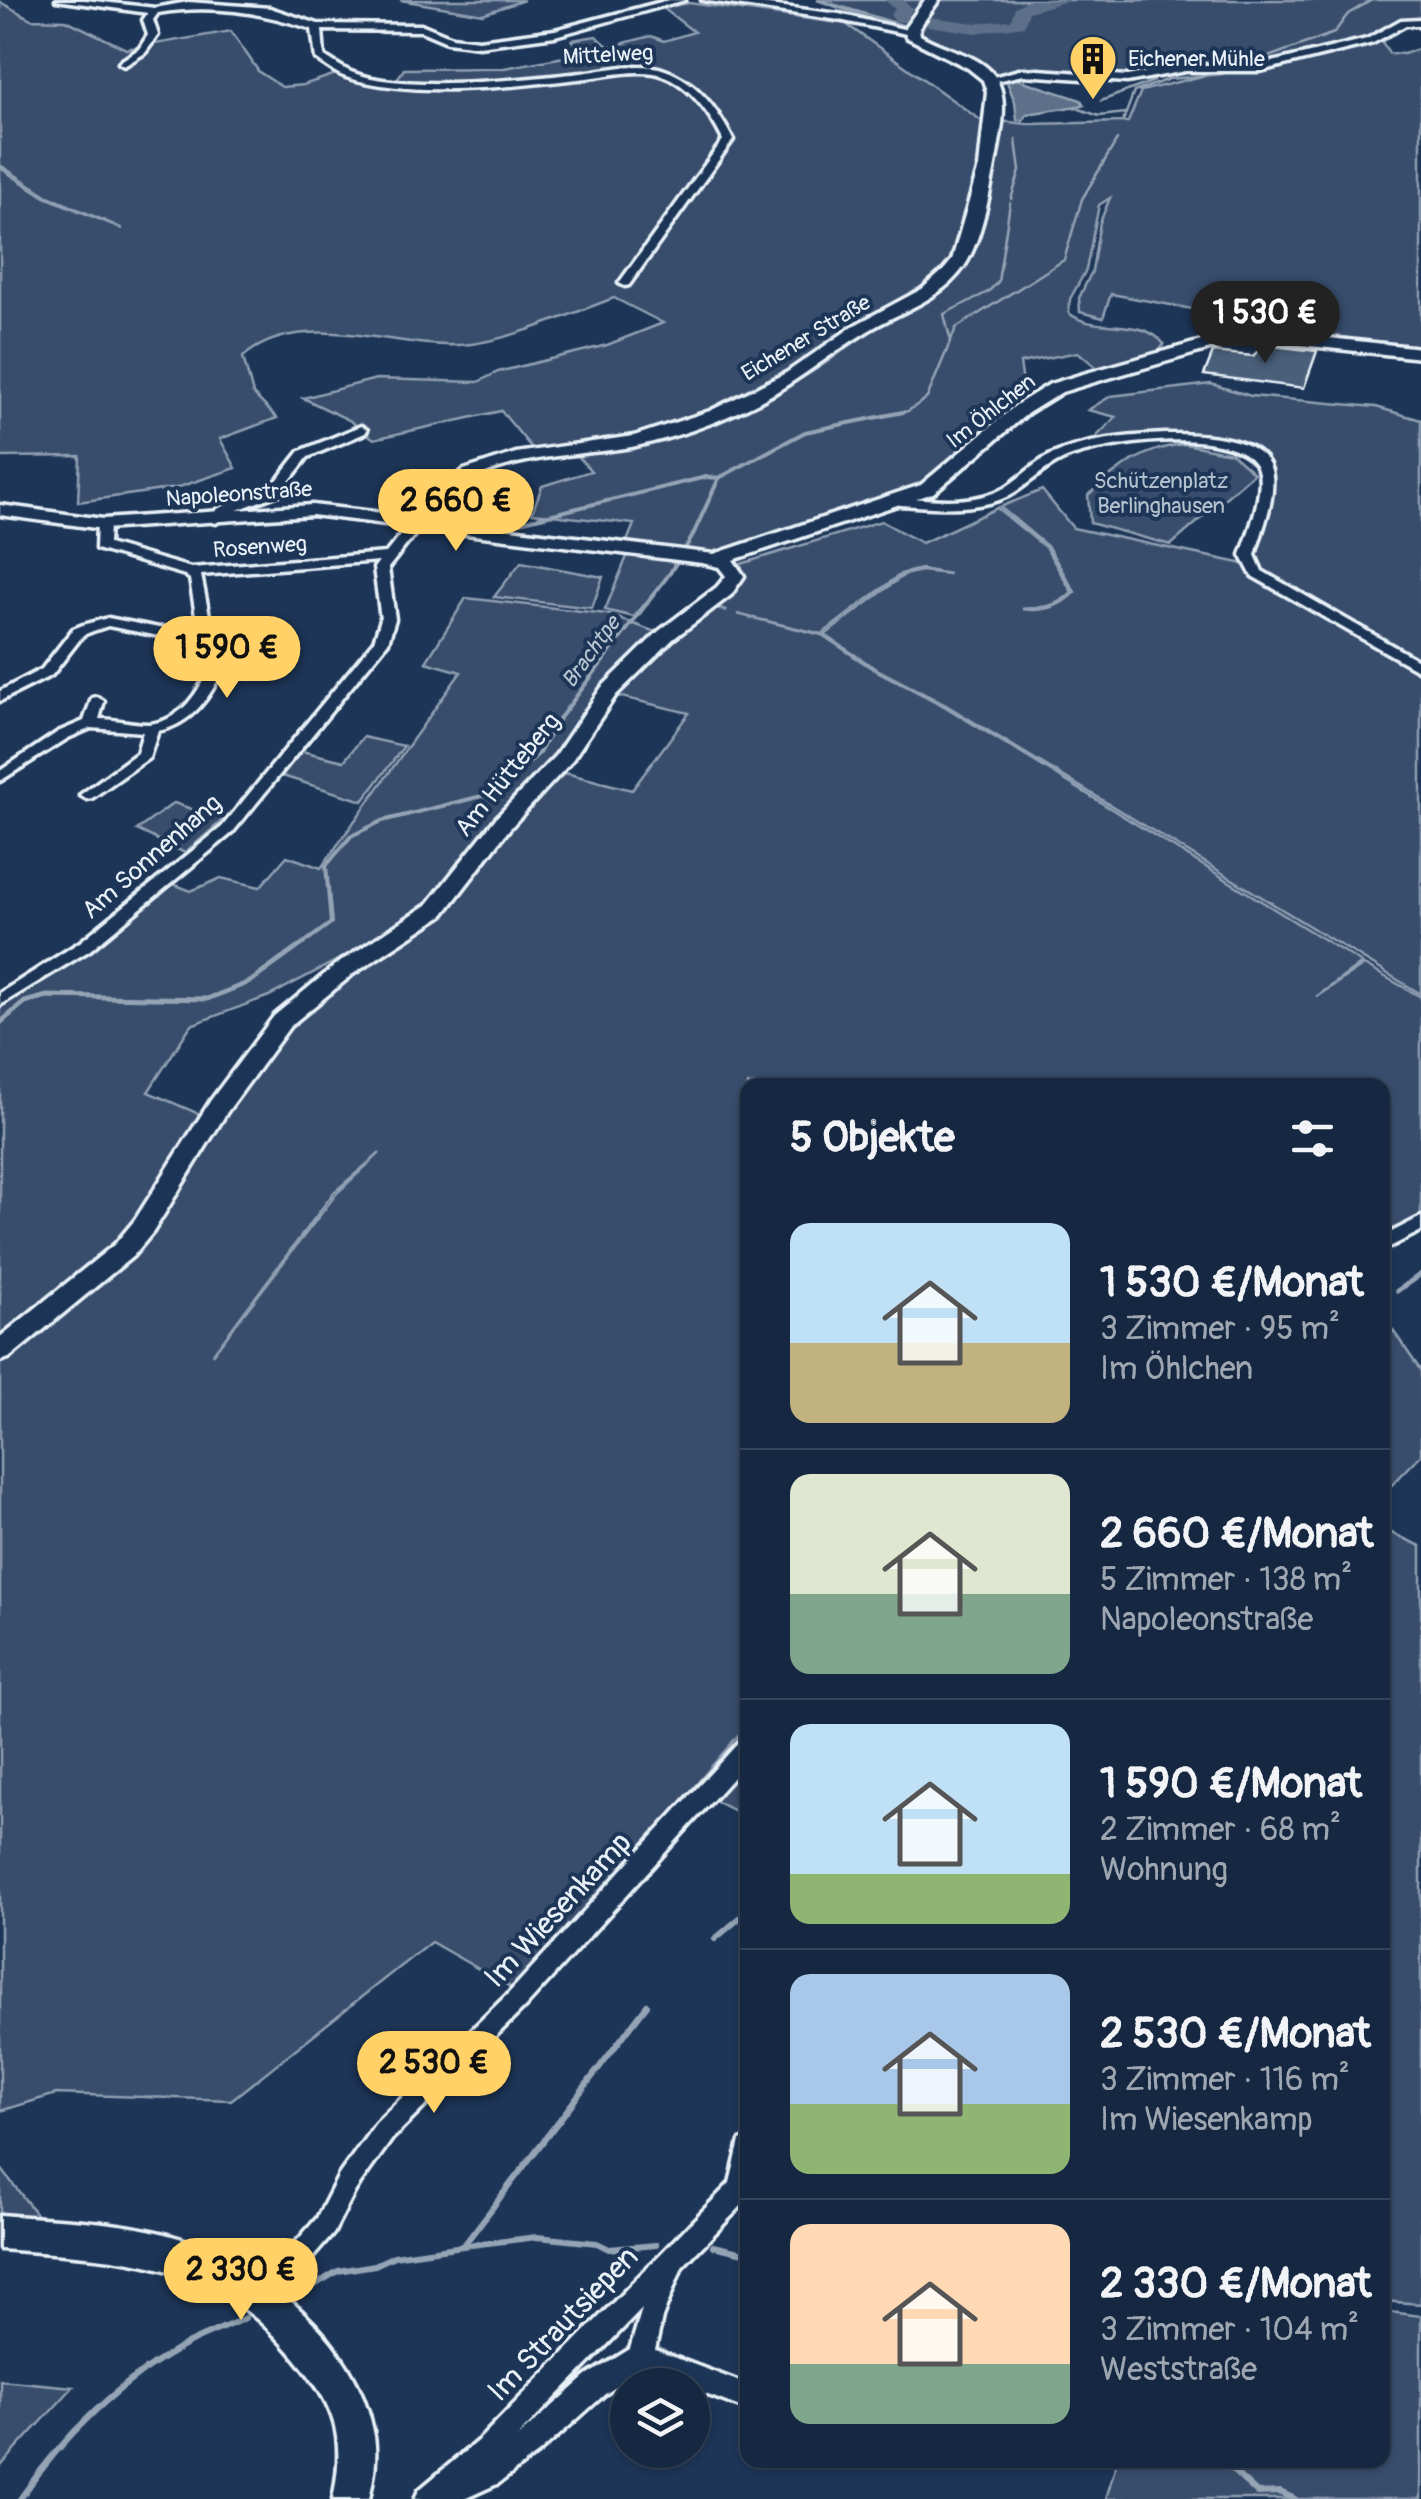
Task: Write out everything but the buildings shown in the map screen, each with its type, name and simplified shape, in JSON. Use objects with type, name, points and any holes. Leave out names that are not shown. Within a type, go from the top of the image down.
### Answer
[{"type":"main road","points":[[932,0],[916,23],[917,40],[991,79]]},
{"type":"main road","name":"Eichener Straße","points":[[438,524],[434,518],[438,502],[452,484],[470,473],[525,456],[604,448],[683,427],[775,387],[860,329],[933,292],[960,261],[989,159],[994,121],[991,79]]},
{"type":"main road","name":"Im Öhlchen","points":[[710,558],[927,489],[1022,409],[1056,388],[1090,378],[1244,334],[1421,352]]},
{"type":"main road","name":"Napoleonstraße","points":[[0,510],[103,524],[211,520],[304,510],[710,558]]},
{"type":"main road","name":"Am Hütteberg","points":[[0,1351],[124,1250],[158,1208],[228,1094],[292,1012],[448,898],[503,823],[563,759],[608,691],[666,636],[732,583],[734,570],[710,558]]},
{"type":"main road","points":[[0,2232],[172,2251],[228,2273],[257,2293],[293,2323],[348,2397],[358,2456],[351,2499]]},
{"type":"street","points":[[61,0],[155,11],[188,5],[270,10],[318,28],[423,28],[450,40],[502,41],[554,34],[680,0]]},
{"type":"street","points":[[707,0],[916,23]]},
{"type":"street","points":[[124,63],[150,41],[153,34],[148,20],[155,11]]},
{"type":"street","points":[[991,79],[1022,72],[1128,79],[1185,68],[1256,68],[1377,39],[1404,22],[1421,22]]},
{"type":"street","name":"Mittelweg","points":[[318,28],[317,48],[332,68],[394,84],[493,84],[650,69],[666,73],[690,89],[721,124],[728,140],[625,283]]},
{"type":"street","points":[[211,520],[222,510],[275,492],[304,454],[360,430]]},
{"type":"street","points":[[900,500],[940,504],[992,498],[1056,457],[1120,442],[1202,438],[1234,446],[1256,457],[1265,472],[1261,511],[1248,555],[1257,573],[1421,668]]},
{"type":"street","name":"Rosenweg","points":[[103,524],[101,546],[190,572],[386,556]]},
{"type":"street","points":[[386,556],[417,524]]},
{"type":"street","name":"Am Sonnenhang","points":[[0,1000],[85,946],[236,820],[381,642],[388,624],[381,568],[386,556]]},
{"type":"street","points":[[0,776],[26,763],[58,736],[90,724],[151,730],[175,722],[204,697],[218,665],[205,631],[196,578],[190,572]]},
{"type":"street","points":[[0,697],[47,672],[78,632],[88,628],[108,622],[160,632],[205,631]]},
{"type":"street","points":[[90,724],[98,701]]},
{"type":"street","points":[[87,795],[144,754],[151,730]]},
{"type":"street","points":[[1390,1240],[1421,1223]]},
{"type":"street","name":"Im Wiesenkamp","points":[[257,2293],[325,2226],[347,2183],[384,2131],[517,2000],[740,1755]]},
{"type":"street","name":"Im Strautsiepen","points":[[431,2499],[490,2447],[740,2192]]},
{"type":"street","points":[[674,2257],[650,2318],[640,2358],[740,2395]]},
{"type":"street","name":"Im Strautsiepen","points":[[431,2499],[490,2474],[596,2385],[640,2358]]},
{"type":"green space","points":[[400,0],[524,0],[483,14]]},
{"type":"green space","points":[[817,0],[928,0],[908,30],[902,30]]},
{"type":"green space","points":[[939,0],[1421,0],[1421,23],[1404,25],[1382,42],[1389,53],[1404,54],[1421,48],[1421,349],[1224,329],[1225,315],[1111,294],[1103,318],[1080,312],[1079,298],[1092,271],[1100,222],[1110,198],[1099,205],[1086,270],[1070,299],[1069,313],[1092,323],[1144,330],[1164,344],[1156,356],[1101,371],[1078,352],[1020,363],[1026,402],[923,486],[718,556],[626,544],[634,524],[532,513],[542,486],[591,471],[574,452],[630,444],[660,436],[747,405],[809,374],[950,283],[968,263],[978,239],[1001,138],[992,137],[969,229],[947,275],[791,373],[673,429],[611,446],[535,452],[501,411],[374,439],[349,420],[303,398],[376,379],[478,382],[498,372],[607,345],[663,323],[614,298],[537,327],[476,343],[433,344],[318,332],[266,343],[243,357],[253,394],[277,418],[220,439],[236,468],[176,488],[78,502],[80,456],[0,457],[0,168],[45,197],[123,229],[48,196],[0,165],[0,2],[31,19],[66,20],[126,49],[231,31],[259,72],[282,87],[303,85],[342,72],[393,85],[404,69],[504,68],[580,54],[572,40],[596,36],[609,47],[651,36],[664,41],[694,32],[663,8],[689,3],[846,24],[979,119],[1028,124],[1128,122],[1141,91],[1247,65],[1212,62],[1133,75],[1016,70],[994,75],[918,36]]},
{"type":"green space","points":[[1211,384],[1251,396],[1376,407],[1421,420],[1421,667],[1260,572],[1253,564],[1268,474],[1242,445],[1227,439],[1188,435],[1087,446],[1116,417],[1088,410],[1111,396]]},
{"type":"green space","name":"Schützenplatz Berlinghausen","points":[[1185,444],[1231,453],[1254,473],[1171,545],[1090,523],[1088,495],[1099,485],[1144,455]]},
{"type":"green space","points":[[1042,490],[1073,528],[1249,565],[1421,670],[1421,994],[946,705],[875,668],[825,635],[904,575],[921,571],[949,574],[921,569],[901,574],[822,634],[737,614],[822,635],[873,669],[944,706],[1362,963],[1316,997],[1364,965],[1421,997],[1421,1218],[1390,1235],[1390,1078],[740,1078],[740,1733],[519,1992],[431,1942],[231,2100],[56,2094],[0,2111],[0,1361],[85,1291],[298,1015],[354,965],[442,912],[460,895],[504,831],[565,773],[632,790],[689,713],[613,695],[709,606],[727,611],[714,605],[742,577],[741,564],[881,521],[922,543],[997,508],[1046,548],[1072,592],[1054,604],[1022,609],[1037,610],[1057,605],[1075,592],[1048,547],[1000,507]],"holes":[[[380,1153],[337,1193],[212,1355],[334,1192]]]},
{"type":"green space","points":[[628,554],[676,559],[670,573],[634,617],[605,610]]},
{"type":"green space","points":[[521,562],[603,577],[592,608],[494,597]]},
{"type":"green space","points":[[466,598],[607,614],[661,634],[430,906],[402,926],[269,996],[191,1025],[148,1092],[204,1116],[163,1188],[119,1245],[0,1343],[0,1004],[87,949],[173,884],[191,891],[221,878],[260,887],[287,856],[321,868],[461,672],[426,662]]},
{"type":"green space","points":[[363,737],[404,746],[363,801],[279,775],[297,750],[344,761]]},
{"type":"green space","points":[[174,803],[223,820],[185,853],[137,830]]},
{"type":"green space","points":[[1390,1326],[1421,1371],[1421,1455],[1390,1487]]},
{"type":"green space","points":[[1390,1532],[1421,1546],[1421,2304],[1390,2302]]},
{"type":"green space","points":[[740,1769],[740,1814],[715,1801]]},
{"type":"green space","points":[[0,2167],[49,2231],[0,2225]]},
{"type":"green space","points":[[1390,2312],[1421,2316],[1421,2499],[1106,2499],[1115,2468],[1390,2468]]},
{"type":"green space","points":[[0,2380],[73,2387],[0,2467]]},
{"type":"shaded area","points":[[1011,77],[1081,100],[1084,105],[1027,114],[1023,120],[1017,120],[1006,79]]},
{"type":"waterway","points":[[819,0],[905,26]]},
{"type":"waterway","points":[[893,0],[905,9],[898,15],[901,18],[975,28],[1018,23],[1021,10],[1032,4],[1062,0]]},
{"type":"waterway","name":"Brachtpe","points":[[1123,121],[1134,92],[1169,79],[1222,74],[1334,33],[1348,14],[1372,0]]},
{"type":"waterway","points":[[918,32],[951,49]]},
{"type":"waterway","points":[[983,66],[998,74]]},
{"type":"waterway","points":[[1101,101],[1154,81]]},
{"type":"waterway","points":[[1074,107],[1099,116],[1126,113]]},
{"type":"waterway","points":[[1011,199],[1020,171],[1016,140]]},
{"type":"waterway","name":"Brachtpe","points":[[891,415],[908,411],[927,398],[956,328],[1064,260],[1082,199],[1117,140]]},
{"type":"waterway","points":[[950,338],[944,314],[988,292],[998,282],[1010,203]]},
{"type":"waterway","name":"Brachtpe","points":[[719,478],[805,432],[903,412]]},
{"type":"waterway","points":[[499,527],[706,477],[719,478]]},
{"type":"waterway","name":"Brachtpe","points":[[301,945],[331,923],[326,866],[351,836],[382,821],[482,796],[515,776],[539,753],[556,723],[670,573],[692,537],[719,478]]},
{"type":"waterway","name":"Brachtpe","points":[[0,1023],[25,1002],[47,996],[207,999],[250,982],[304,943]]},
{"type":"waterway","points":[[1397,1291],[1421,1274]]},
{"type":"waterway","points":[[715,1939],[740,1918]]},
{"type":"waterway","points":[[464,2245],[647,2005]]},
{"type":"waterway","points":[[298,2295],[338,2271],[375,2265],[394,2256],[463,2246],[537,2237],[597,2243],[609,2249],[656,2245]]},
{"type":"waterway","points":[[713,2246],[740,2252]]},
{"type":"waterway","points":[[20,2499],[74,2431],[117,2392],[164,2357],[245,2318]]},
{"type":"waterway","points":[[1227,2468],[1257,2493],[1280,2492],[1295,2499]]},
{"type":"place","name":"Eichener Mühle","points":[[1093,102]]}]
